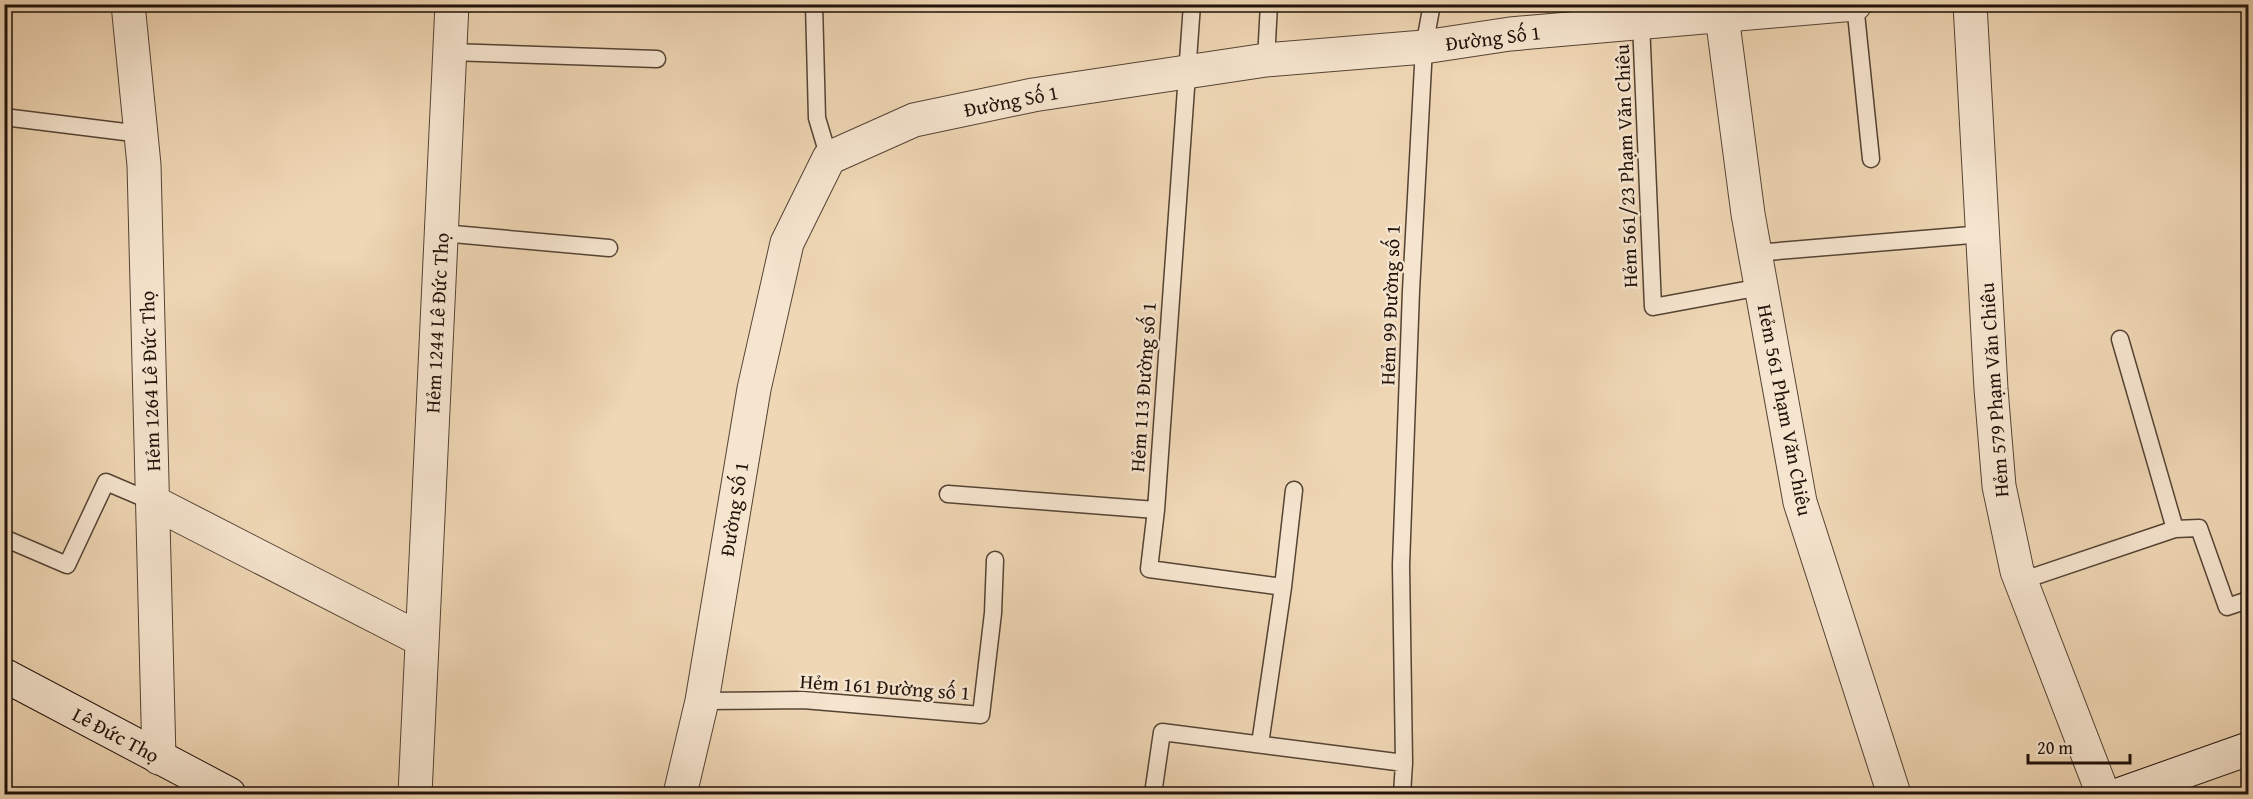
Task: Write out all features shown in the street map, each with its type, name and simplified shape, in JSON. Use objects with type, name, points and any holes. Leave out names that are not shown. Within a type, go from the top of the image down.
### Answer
[{"type":"street","name":"Hẻm 1264 Lê Đức Thọ","points":[[128,4],[144,165],[159,758]]},
{"type":"street","name":"Hẻm 1244 Lê Đức Thọ","points":[[415,795],[452,4]]},
{"type":"street","name":"Đường Số 1","points":[[680,795],[702,701],[754,389],[786,243],[830,159],[914,120],[1033,95],[1266,60],[1424,47],[1510,34],[1641,22],[1721,10],[1855,4]]},
{"type":"street","name":"Hẻm 579 Phạm Văn Chiêu","points":[[1970,4],[1991,389],[1999,486],[2017,571],[2103,795]]},
{"type":"street","name":"Hẻm 561 Phạm Văn Chiêu","points":[[1721,10],[1746,202],[1800,502],[1894,795]]},
{"type":"street","points":[[153,502],[422,640]]},
{"type":"street","name":"Lê Đức Thọ","points":[[4,675],[229,795]]},
{"type":"street","points":[[2121,795],[2248,750]]},
{"type":"lane","points":[[814,4],[817,118],[830,159]]},
{"type":"lane","name":"Hẻm 113 Đường số 1","points":[[1192,4],[1156,510],[1149,569],[1283,587]]},
{"type":"lane","points":[[1266,60],[1269,4]]},
{"type":"lane","name":"Hẻm 99 Đường số 1","points":[[1402,795],[1404,763],[1401,565],[1411,291],[1424,47],[1432,4]]},
{"type":"lane","points":[[1855,4],[1871,159]]},
{"type":"lane","name":"Hẻm 561/23 Phạm Văn Chiêu","points":[[1641,22],[1653,307],[1761,287]]},
{"type":"lane","points":[[450,52],[657,59]]},
{"type":"lane","points":[[4,117],[141,134]]},
{"type":"lane","points":[[442,233],[609,248]]},
{"type":"lane","points":[[1755,253],[1983,234]]},
{"type":"lane","points":[[2120,339],[2175,529]]},
{"type":"lane","points":[[4,538],[67,565],[106,482],[153,502]]},
{"type":"lane","points":[[1260,744],[1283,587],[1294,490]]},
{"type":"lane","points":[[948,494],[1156,510]]},
{"type":"lane","points":[[2021,581],[2175,529],[2199,528],[2227,607],[2248,600]]},
{"type":"lane","name":"Hẻm 161 Đường số 1","points":[[702,701],[803,700],[981,715],[993,613],[995,560]]},
{"type":"lane","points":[[1153,795],[1162,732],[1404,763]]}]
